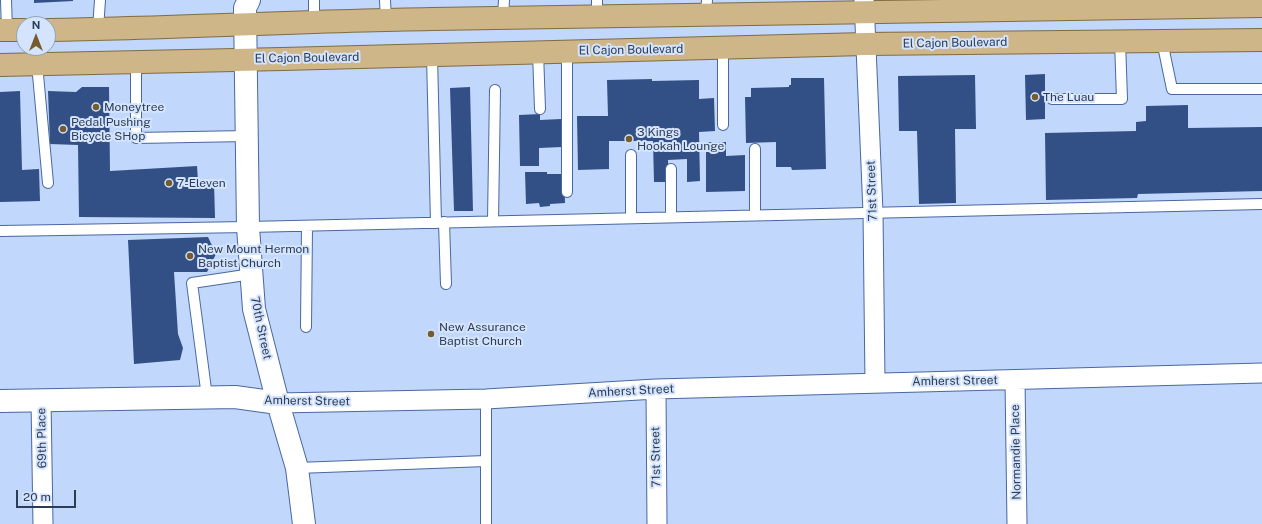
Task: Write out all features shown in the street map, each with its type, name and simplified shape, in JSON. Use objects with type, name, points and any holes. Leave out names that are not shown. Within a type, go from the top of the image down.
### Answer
[{"type":"main road","points":[[56,30],[98,29],[245,8],[314,23],[385,10],[864,6],[1262,6]]},
{"type":"main road","name":"70th Street","points":[[245,8],[248,227],[254,309],[278,403],[298,468],[304,524]]},
{"type":"main road","name":"El Cajon Boulevard","points":[[0,65],[432,56],[865,44],[1262,40]]},
{"type":"main road","name":"Amherst Street","points":[[0,401],[235,397],[278,403]]},
{"type":"street","name":"71st Street","points":[[864,6],[873,212],[875,383]]},
{"type":"street","name":"Amherst Street","points":[[278,403],[486,399],[656,389],[1262,373]]},
{"type":"street","name":"Normandie Place","points":[[1015,380],[1017,524]]},
{"type":"street","name":"71st Street","points":[[656,389],[657,524]]},
{"type":"street","name":"69th Place","points":[[42,400],[43,524]]},
{"type":"lane","points":[[6,0],[10,30]]},
{"type":"lane","points":[[98,29],[100,0]]},
{"type":"lane","points":[[314,0],[314,23]]},
{"type":"lane","points":[[1052,99],[1122,99],[1120,41]]},
{"type":"lane","points":[[1162,41],[1172,89],[1262,89]]},
{"type":"lane","points":[[723,48],[723,125]]},
{"type":"lane","points":[[538,52],[540,109]]},
{"type":"lane","points":[[567,52],[568,192]]},
{"type":"lane","points":[[432,56],[440,223],[446,284]]},
{"type":"lane","points":[[136,62],[136,138],[247,136]]},
{"type":"lane","points":[[37,64],[48,183]]},
{"type":"lane","points":[[493,221],[495,90]]},
{"type":"lane","points":[[755,149],[755,215]]},
{"type":"lane","points":[[631,155],[632,218]]},
{"type":"lane","points":[[671,170],[671,217]]},
{"type":"lane","points":[[0,231],[307,226],[1262,204]]},
{"type":"lane","points":[[306,327],[307,226]]},
{"type":"lane","points":[[207,397],[192,283],[252,274]]},
{"type":"lane","points":[[486,399],[486,524]]},
{"type":"lane","points":[[298,468],[486,461]]},
{"type":"building","points":[[34,0],[73,0],[73,1],[34,3]]},
{"type":"building","points":[[1045,74],[1045,119],[1026,120],[1025,75]]},
{"type":"building","points":[[975,75],[976,129],[955,129],[956,203],[919,204],[917,131],[899,131],[898,76]]},
{"type":"building","points":[[791,78],[824,78],[826,169],[792,170],[791,167],[776,167],[776,142],[746,143],[745,97],[751,97],[751,88],[789,87],[789,85],[791,85]]},
{"type":"building","points":[[652,79],[652,81],[699,80],[699,99],[714,98],[715,131],[699,132],[700,181],[687,182],[687,159],[668,160],[669,182],[654,182],[653,141],[609,141],[609,169],[578,170],[577,116],[608,116],[607,80]]},
{"type":"building","points":[[82,87],[109,87],[110,171],[197,166],[198,181],[214,181],[215,218],[79,217],[78,145],[50,144],[48,91],[76,92]]},
{"type":"building","points":[[470,87],[473,211],[454,211],[450,88]]},
{"type":"building","points":[[20,91],[22,170],[39,169],[40,201],[0,202],[0,92]]},
{"type":"building","points":[[1188,105],[1188,128],[1262,127],[1262,191],[1138,194],[1137,198],[1046,200],[1045,133],[1136,131],[1136,122],[1146,121],[1146,106]]},
{"type":"building","points":[[540,114],[540,120],[561,119],[562,147],[539,148],[539,166],[520,166],[519,115]]},
{"type":"building","points":[[706,142],[726,142],[726,156],[745,155],[745,191],[706,192]]},
{"type":"building","points":[[525,172],[564,174],[565,203],[550,204],[550,206],[540,207],[539,203],[526,204]]},
{"type":"building","points":[[208,237],[216,254],[207,272],[174,272],[178,334],[183,348],[180,360],[134,364],[128,240]]},
{"type":"place","name":"The Luau","points":[[1035,97]]},
{"type":"place","name":"Moneytree","points":[[96,107]]},
{"type":"place","name":"Pedal Pushing Bicycle SHop","points":[[63,129]]},
{"type":"place","name":"3 Kings Hookah Lounge","points":[[629,139]]},
{"type":"place","name":"7-Eleven","points":[[169,183]]},
{"type":"place","name":"New Mount Hermon Baptist Church","points":[[190,256]]},
{"type":"place","name":"New Assurance Baptist Church","points":[[431,334]]}]
